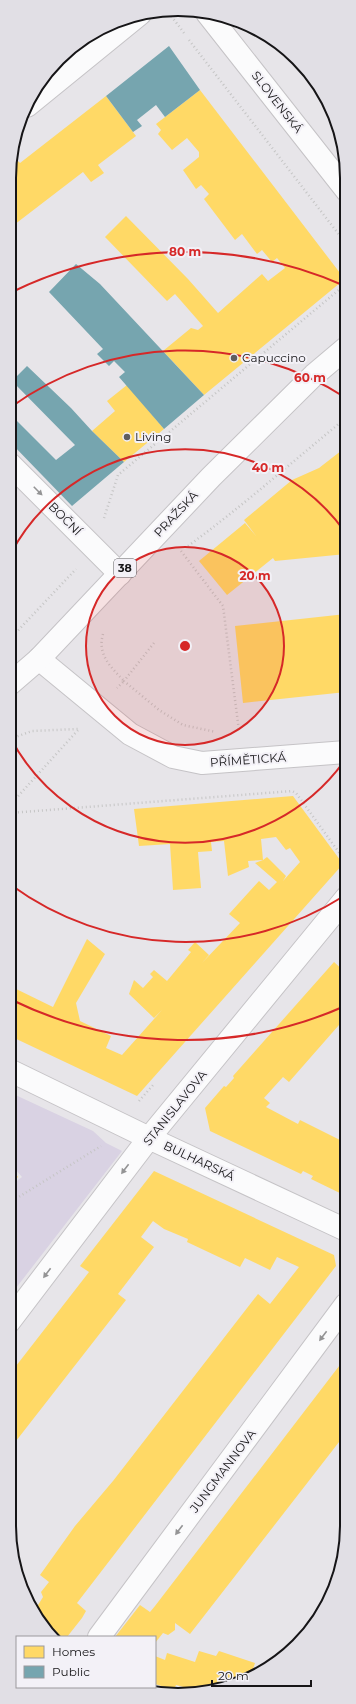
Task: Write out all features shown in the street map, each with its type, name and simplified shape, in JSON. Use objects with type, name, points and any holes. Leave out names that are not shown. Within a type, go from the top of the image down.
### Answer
[{"type":"street","name":"SLOVENSKÁ","points":[[214,20],[340,182]]},
{"type":"street","points":[[38,97],[127,25]]},
{"type":"street","name":"PRAŽSKÁ","points":[[16,679],[39,658],[211,477],[314,375],[340,353]]},
{"type":"street","name":"BOČNÍ","points":[[16,470],[120,574]]},
{"type":"street","name":"PŘÍMĚTICKÁ","points":[[39,658],[130,734],[173,757],[202,764],[340,752]]},
{"type":"street","name":"STANISLAVOVA","points":[[16,1313],[149,1138],[340,905]]},
{"type":"street","name":"BULHARSKÁ","points":[[16,1073],[149,1138],[340,1227]]},
{"type":"street","name":"JUNGMANNOVA","points":[[100,1636],[340,1312]]},
{"type":"path","points":[[172,16],[340,236]]},
{"type":"path","points":[[16,633],[81,564],[93,546],[98,536],[118,475],[340,288]]},
{"type":"path","points":[[175,556],[235,512],[340,423]]},
{"type":"path","points":[[181,551],[223,606],[239,731]]},
{"type":"path","points":[[104,632],[101,650],[105,661],[124,681],[159,710],[183,725],[222,733]]},
{"type":"path","points":[[16,798],[124,681],[154,642]]},
{"type":"path","points":[[16,737],[32,732],[79,729]]},
{"type":"path","points":[[233,732],[246,731]]},
{"type":"path","points":[[16,813],[292,791],[296,793],[340,854]]},
{"type":"path","points":[[16,1199],[106,1143]]},
{"type":"shaded area","points":[[16,1095],[93,1131],[106,1143],[122,1151],[16,1288],[16,1182],[22,1177],[16,1170]]},
{"type":"building: Homes","points":[[200,90],[340,273],[340,283],[204,395],[163,351],[191,328],[198,330],[203,326],[175,294],[167,301],[105,237],[126,216],[188,279],[218,313],[262,274],[268,281],[285,268],[277,258],[272,262],[262,250],[257,254],[242,234],[235,240],[204,199],[209,194],[201,185],[196,189],[183,170],[199,157],[199,152],[187,138],[172,150],[158,134],[161,130],[156,124]]},
{"type":"building: Homes","points":[[106,96],[136,136],[98,165],[104,173],[91,182],[83,172],[16,223],[16,167],[16,162],[18,161],[20,163]]},
{"type":"building: Homes","points":[[127,385],[164,429],[124,462],[92,431],[115,411],[107,401]]},
{"type":"building: Homes","points":[[340,452],[340,555],[275,561],[273,558],[227,595],[199,561],[245,523],[256,536],[244,520],[292,480],[319,468]]},
{"type":"building: Homes","points":[[340,615],[340,693],[243,703],[235,626]]},
{"type":"building: Homes","points":[[293,796],[340,860],[340,867],[137,1096],[16,1039],[16,989],[53,1007],[87,939],[105,954],[76,1003],[80,1021],[111,1036],[106,1048],[122,1055],[162,1010],[154,1018],[129,994],[134,980],[143,988],[153,977],[150,974],[154,970],[167,981],[191,952],[188,950],[195,942],[209,955],[202,963],[240,923],[229,914],[259,881],[269,890],[277,882],[255,863],[263,860],[248,861],[249,867],[228,876],[224,841],[211,842],[212,851],[198,852],[201,888],[173,890],[170,844],[139,846],[134,809]],"holes":[[[276,837],[286,850],[290,848],[300,862],[283,881],[286,876],[267,857],[263,860],[261,839]]]},
{"type":"building: Homes","points":[[334,962],[340,968],[340,1024],[289,1082],[283,1077],[264,1098],[270,1103],[266,1107],[298,1124],[300,1120],[340,1140],[340,1193],[311,1179],[313,1176],[303,1171],[301,1174],[210,1131],[205,1108],[224,1086],[226,1087],[234,1078],[233,1076]]},
{"type":"building: Homes","points":[[154,1171],[334,1255],[336,1266],[77,1603],[86,1611],[82,1618],[68,1636],[59,1636],[49,1625],[37,1606],[43,1597],[41,1592],[49,1582],[40,1575],[75,1526],[113,1481],[258,1294],[270,1304],[299,1267],[277,1257],[270,1270],[245,1258],[240,1267],[187,1242],[188,1239],[164,1229],[153,1221],[141,1237],[154,1247],[118,1294],[126,1300],[16,1441],[16,1366],[89,1272],[80,1266]]},
{"type":"building: Homes","points":[[340,1365],[340,1441],[190,1634],[175,1623],[175,1630],[168,1635],[163,1633],[156,1642],[156,1636],[116,1636],[140,1605],[150,1612]]},
{"type":"building: Homes","points":[[199,1651],[216,1656],[219,1651],[255,1663],[253,1669],[240,1676],[210,1685],[187,1688],[176,1685],[175,1688],[168,1688],[156,1684],[156,1656],[165,1660],[167,1653],[195,1662]]},
{"type":"building: Public","points":[[169,46],[200,90],[165,117],[156,105],[137,120],[142,126],[133,132],[106,96]]},
{"type":"building: Public","points":[[76,264],[100,284],[204,395],[164,429],[119,377],[125,372],[114,361],[109,366],[97,354],[103,349],[49,292]]},
{"type":"building: Public","points":[[27,366],[124,462],[72,506],[16,448],[16,420],[56,460],[75,445],[16,385],[16,377]]},
{"type":"place","name":"Capuccino","points":[[234,358]]},
{"type":"place","name":"Living","points":[[127,437]]}]
